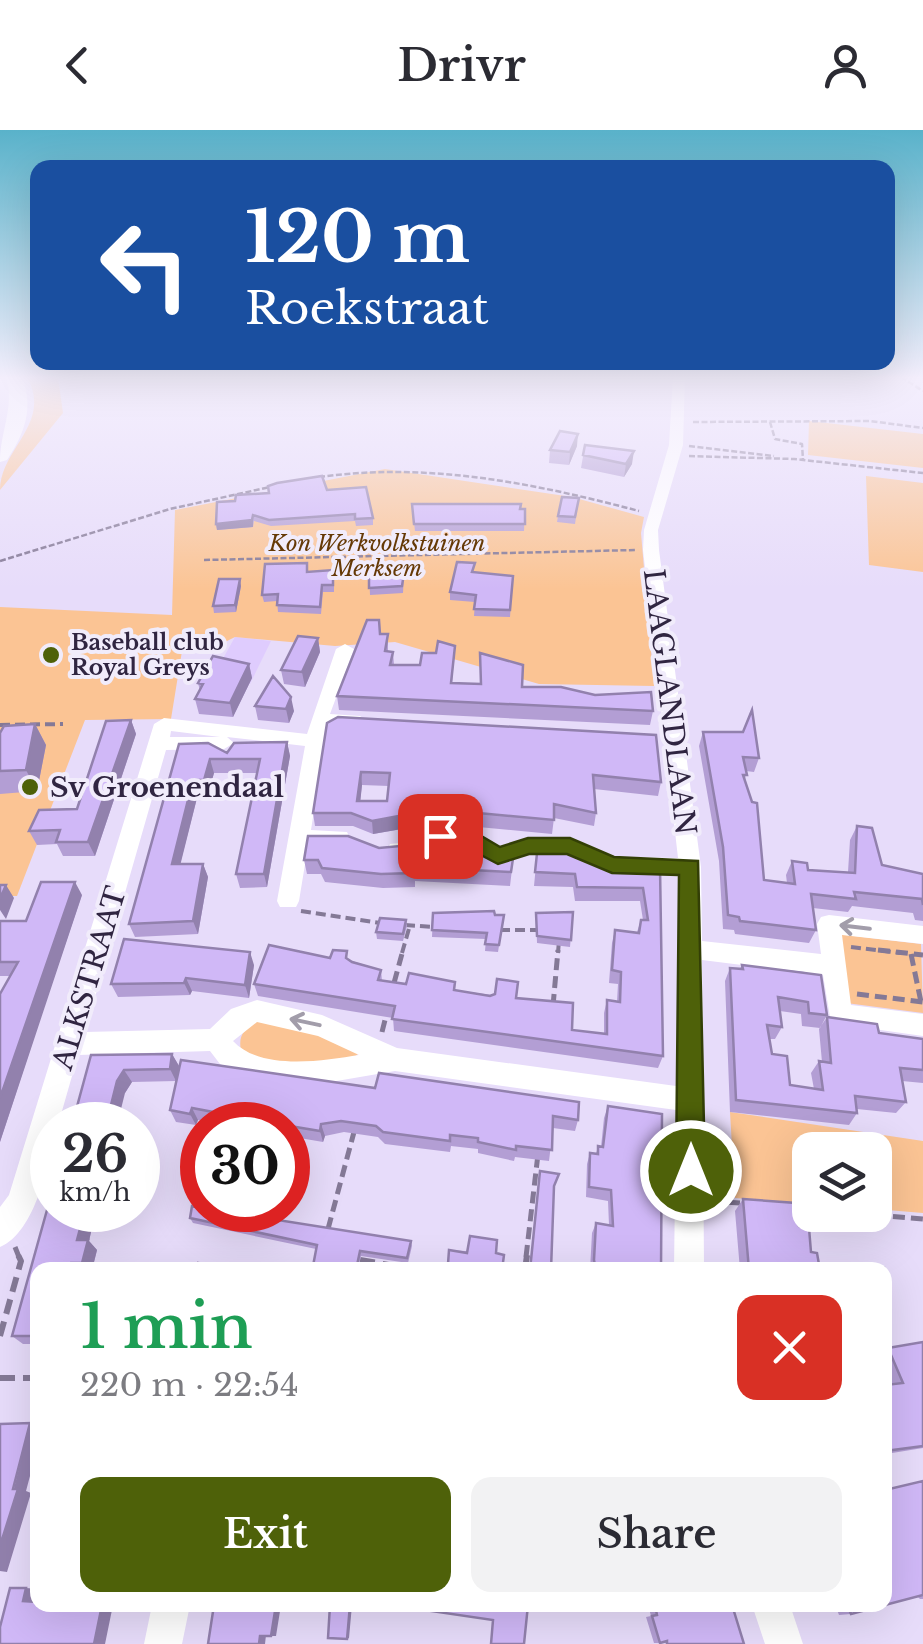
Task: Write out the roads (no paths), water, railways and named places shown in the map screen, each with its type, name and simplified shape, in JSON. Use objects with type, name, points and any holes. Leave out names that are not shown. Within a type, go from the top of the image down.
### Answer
[{"type":"street","name":"LAAGLANDLAAN","points":[[675,448],[651,550],[665,738],[690,867],[689,1262]]},
{"type":"street","points":[[288,900],[316,730],[345,649]]},
{"type":"street","points":[[316,730],[374,723]]},
{"type":"street","name":"ALKSTRAAT","points":[[3,1230],[21,1202],[161,734],[278,738],[316,730]]},
{"type":"street","points":[[300,838],[352,838],[374,847],[419,851],[420,836],[464,836],[498,856],[528,846],[570,846],[612,865],[690,867]]},
{"type":"street","points":[[917,944],[829,924],[840,1015],[922,1010]]},
{"type":"street","points":[[691,949],[834,967]]},
{"type":"street","points":[[69,1044],[216,1040],[240,1017],[257,1012],[322,1026],[386,1054],[691,1100]]},
{"type":"street","points":[[216,1040],[232,1060],[259,1068],[344,1071],[386,1054]]},
{"type":"street","points":[[163,1644],[169,1612]]},
{"type":"street","points":[[773,1612],[784,1644]]},
{"type":"place","name":"Baseball club Royal Greys","points":[[51,655]]},
{"type":"place","name":"Sv Groenendaal","points":[[30,787]]},
{"type":"park label","name":"Kon Werkvolkstuinen Merksem","points":[[377,556]]}]
